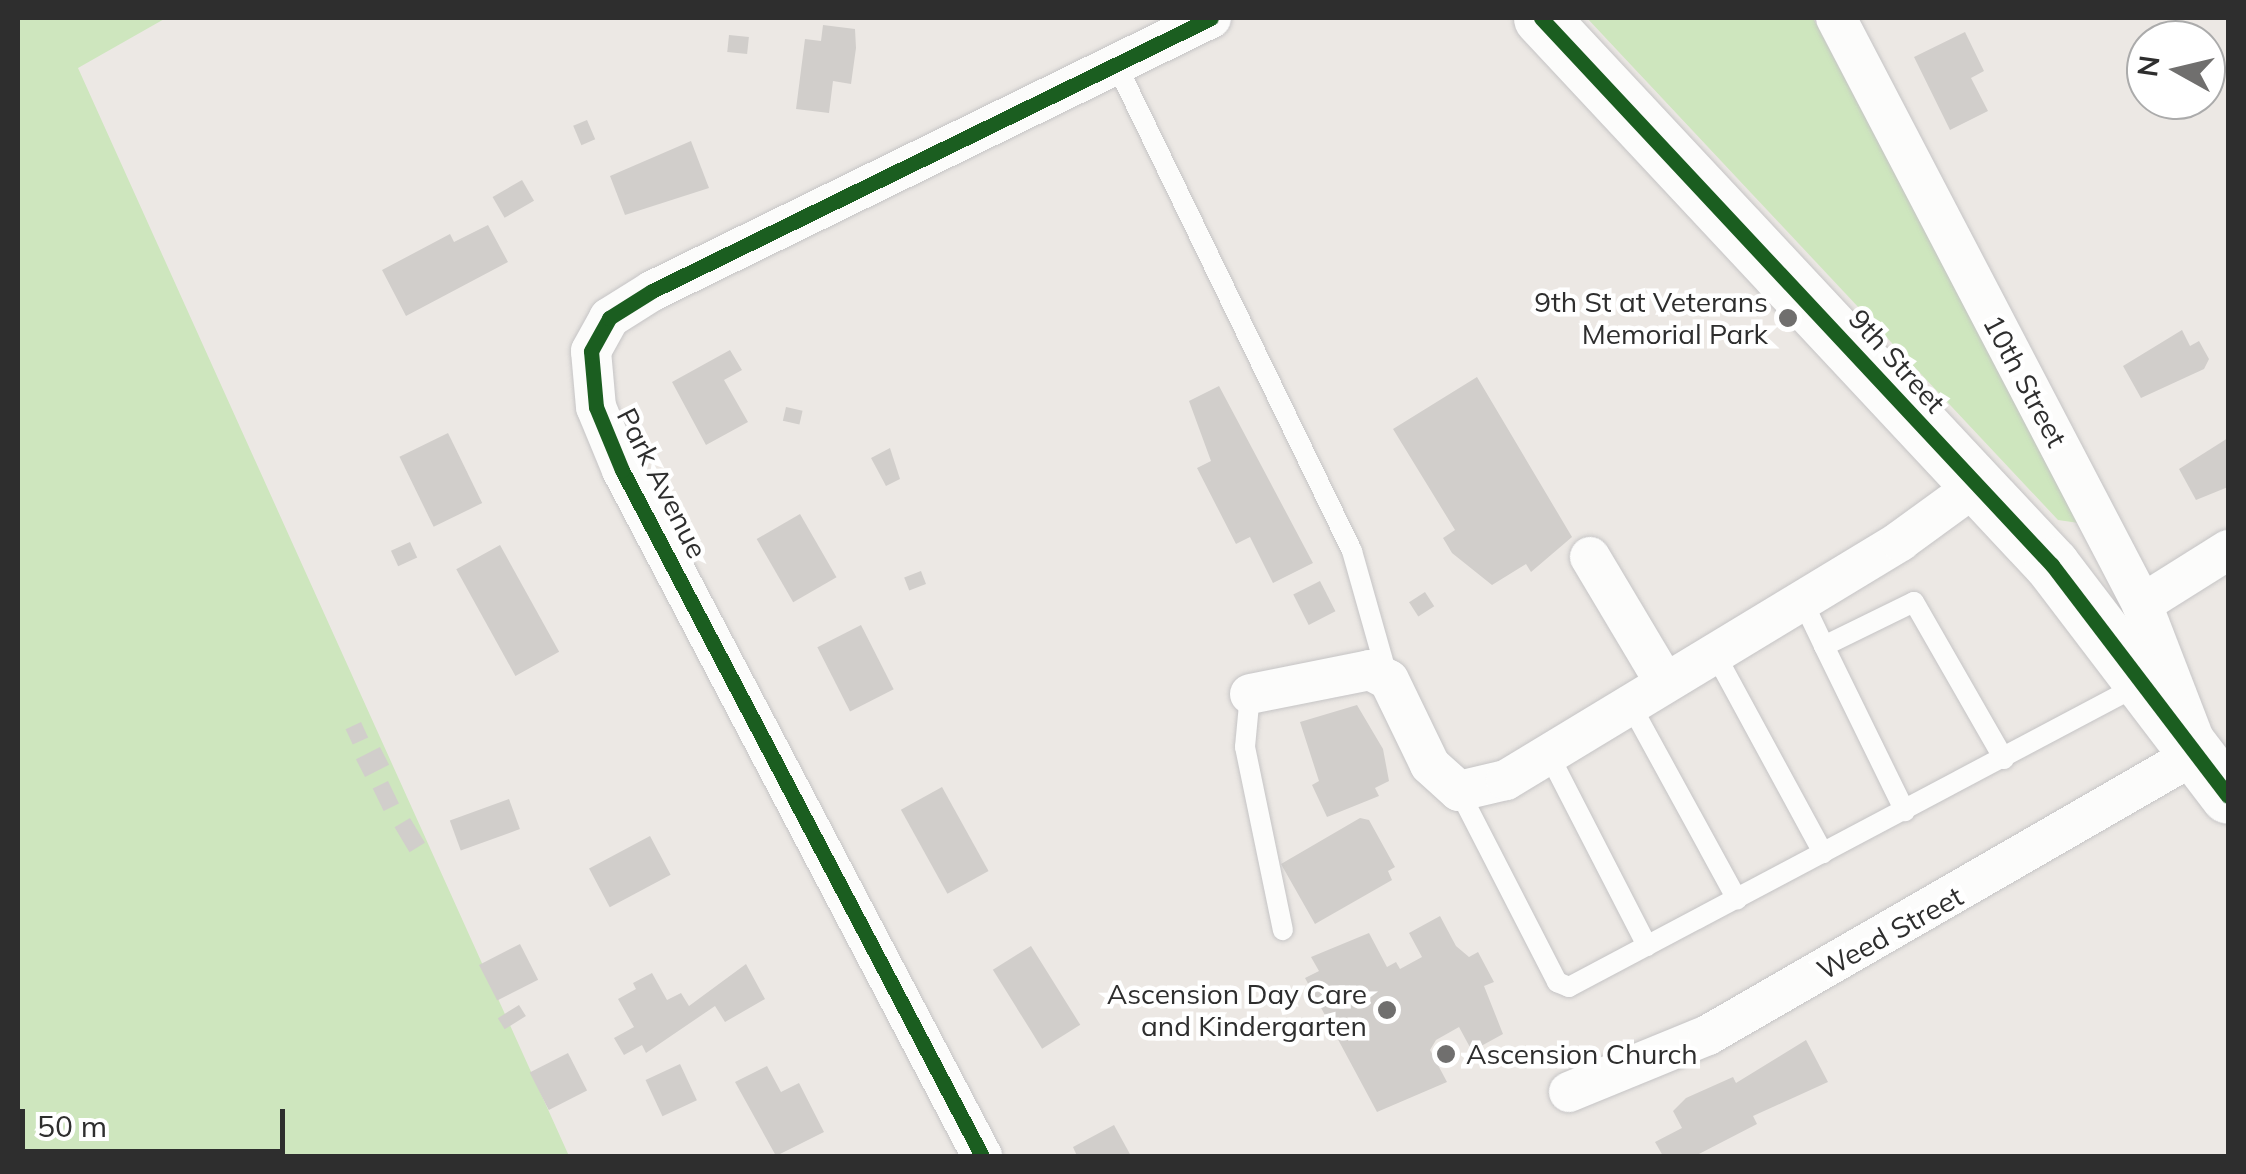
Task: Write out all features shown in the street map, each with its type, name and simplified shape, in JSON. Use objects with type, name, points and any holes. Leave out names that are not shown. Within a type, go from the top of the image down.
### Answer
[{"type":"main road","name":"9th Street","points":[[1541,18],[1976,485],[2145,682],[2214,774]]},
{"type":"street","name":"Park Avenue","points":[[982,1156],[622,470],[596,408],[590,350],[609,318],[652,291],[1118,68],[1211,18]]},
{"type":"street","name":"10th Street","points":[[1836,18],[2142,604],[2214,774]]},
{"type":"street","points":[[1250,694],[1337,671],[1370,670],[1389,680],[1430,765],[1460,791],[1506,780],[1802,600],[1976,485]]},
{"type":"street","points":[[2142,604],[2228,550]]},
{"type":"street","points":[[1590,557],[1664,681]]},
{"type":"street","name":"Weed Street","points":[[1569,1092],[1708,1035],[2214,774]]},
{"type":"lane","points":[[1118,68],[1352,551],[1389,680]]},
{"type":"lane","points":[[1802,600],[1904,811]]},
{"type":"lane","points":[[1824,646],[1914,602],[2004,759]]},
{"type":"lane","points":[[1714,652],[1823,853]]},
{"type":"lane","points":[[1460,791],[1557,982],[1569,987],[2145,682]]},
{"type":"lane","points":[[1250,694],[1245,747],[1282,930]]},
{"type":"lane","points":[[1629,702],[1736,899]]},
{"type":"lane","points":[[1548,752],[1647,946]]},
{"type":"green space","points":[[18,18],[166,18],[78,68],[569,1156],[18,1156]]},
{"type":"green space","points":[[1587,18],[1813,18],[2079,523],[2058,520]]},
{"type":"building","points":[[823,25],[855,29],[851,84],[833,81],[829,113],[796,109],[805,39],[821,41]]},
{"type":"building","points":[[1965,32],[1984,71],[1971,78],[1988,111],[1950,130],[1914,57]]},
{"type":"building","points":[[729,35],[749,37],[747,54],[727,52]]},
{"type":"building","points":[[587,120],[595,139],[581,145],[573,126]]},
{"type":"building","points":[[691,141],[709,188],[625,215],[610,176]]},
{"type":"building","points":[[522,180],[534,201],[505,218],[493,197]]},
{"type":"building","points":[[488,225],[508,262],[406,316],[382,270],[450,234],[454,242]]},
{"type":"building","points":[[2182,330],[2190,346],[2199,341],[2209,359],[2204,369],[2141,398],[2123,366]]},
{"type":"building","points":[[730,350],[742,370],[724,380],[748,422],[706,445],[672,382]]},
{"type":"building","points":[[1477,377],[1572,537],[1531,572],[1526,564],[1492,585],[1452,553],[1443,538],[1455,530],[1393,429]]},
{"type":"building","points":[[1219,386],[1313,563],[1273,583],[1250,537],[1236,544],[1197,468],[1211,461],[1189,401]]},
{"type":"building","points":[[786,407],[803,411],[799,424],[783,421]]},
{"type":"building","points":[[448,433],[482,503],[434,527],[399,457]]},
{"type":"building","points":[[2228,438],[2228,487],[2196,500],[2179,469]]},
{"type":"building","points":[[890,448],[900,479],[886,486],[871,458]]},
{"type":"building","points":[[800,514],[836,577],[793,602],[757,539]]},
{"type":"building","points":[[410,542],[417,557],[398,566],[391,551]]},
{"type":"building","points":[[500,545],[559,652],[515,676],[456,569]]},
{"type":"building","points":[[921,571],[926,584],[909,591],[904,577]]},
{"type":"building","points":[[1320,581],[1335,611],[1309,625],[1293,595]]},
{"type":"building","points":[[1425,592],[1434,606],[1418,617],[1409,602]]},
{"type":"building","points":[[861,625],[894,689],[850,711],[817,647]]},
{"type":"building","points":[[1357,705],[1383,749],[1389,781],[1375,788],[1379,796],[1327,817],[1312,785],[1319,781],[1300,722]]},
{"type":"building","points":[[361,722],[368,737],[353,745],[346,729]]},
{"type":"building","points":[[380,747],[389,765],[365,777],[356,759]]},
{"type":"building","points":[[388,781],[399,803],[384,811],[373,788]]},
{"type":"building","points":[[942,787],[989,871],[947,894],[901,810]]},
{"type":"building","points":[[509,799],[520,829],[461,851],[450,821]]},
{"type":"building","points":[[410,818],[425,843],[410,852],[395,827]]},
{"type":"building","points":[[1360,818],[1369,820],[1395,867],[1388,871],[1392,880],[1315,924],[1281,864]]},
{"type":"building","points":[[650,836],[671,875],[610,907],[589,868]]},
{"type":"building","points":[[1440,916],[1456,946],[1469,957],[1478,952],[1494,982],[1484,986],[1503,1034],[1472,1051],[1459,1027],[1436,1040],[1430,1050],[1447,1082],[1377,1112],[1305,978],[1319,971],[1311,957],[1369,933],[1387,967],[1396,962],[1400,969],[1422,957],[1409,933]]},
{"type":"building","points":[[520,944],[538,980],[497,1001],[479,965]]},
{"type":"building","points":[[1031,946],[1080,1025],[1042,1049],[993,970]]},
{"type":"building","points":[[746,964],[765,999],[725,1022],[715,1006],[646,1053],[642,1045],[624,1055],[614,1038],[634,1027],[618,999],[636,989],[633,983],[652,973],[667,1000],[681,993],[689,1006]]},
{"type":"building","points":[[519,1005],[526,1016],[505,1029],[498,1018]]},
{"type":"building","points":[[1806,1040],[1828,1082],[1753,1116],[1757,1124],[1697,1155],[1663,1156],[1655,1142],[1682,1128],[1673,1111],[1686,1098],[1733,1077],[1736,1083]]},
{"type":"building","points":[[568,1053],[587,1090],[549,1110],[530,1073]]},
{"type":"building","points":[[680,1064],[697,1100],[662,1116],[646,1080]]},
{"type":"building","points":[[767,1066],[781,1092],[799,1083],[824,1132],[776,1156],[735,1082]]},
{"type":"building","points":[[1114,1125],[1131,1156],[1077,1156],[1073,1147]]},
{"type":"cycle path","points":[[982,1156],[622,470],[596,407],[591,351],[609,318],[652,291],[1211,18]]},
{"type":"cycle path","points":[[1541,18],[2052,565],[2228,796]]},
{"type":"place","name":"9th St at Veterans Memorial Park","points":[[1788,318]]},
{"type":"place","name":"Ascension Day Care and Kindergarten","points":[[1387,1010]]},
{"type":"place","name":"Ascension Church","points":[[1446,1054]]}]
